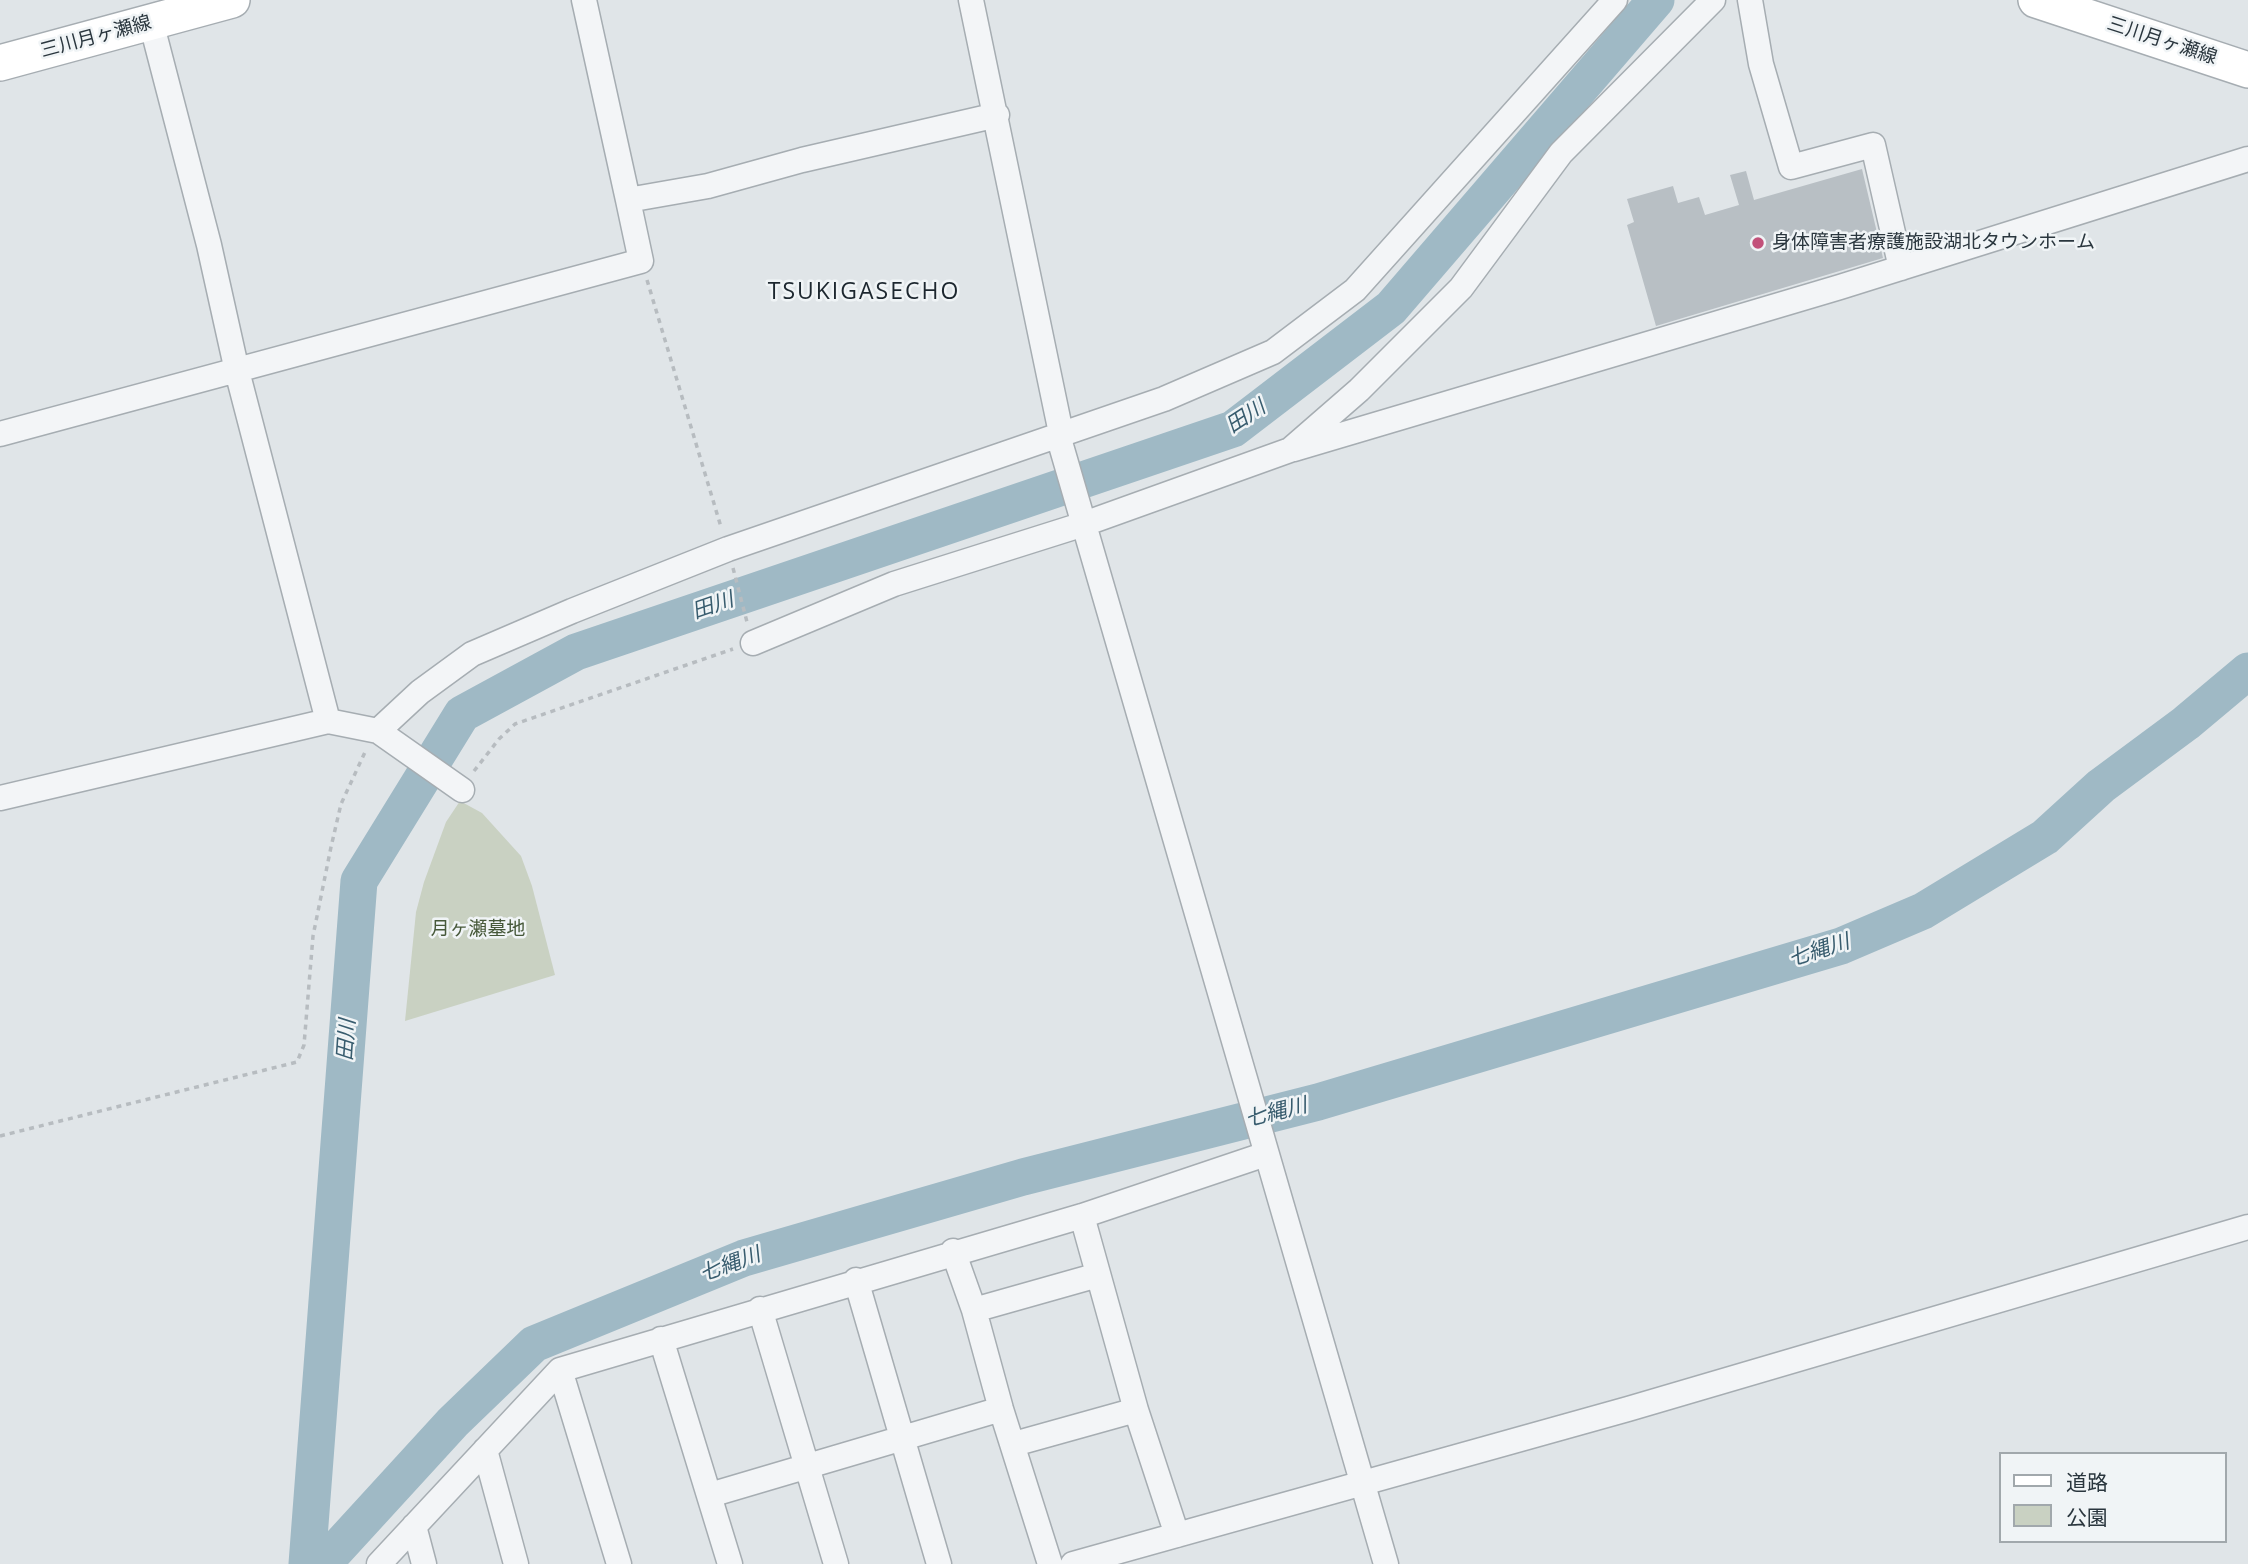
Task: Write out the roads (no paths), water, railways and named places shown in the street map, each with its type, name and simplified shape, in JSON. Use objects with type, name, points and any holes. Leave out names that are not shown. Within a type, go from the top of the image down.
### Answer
[{"type":"main road","name":"三川月ヶ瀬線","points":[[0,63],[145,15],[232,0]]},
{"type":"main road","name":"三川月ヶ瀬線","points":[[2036,0],[2248,70]]},
{"type":"street","points":[[0,433],[641,261],[584,0]]},
{"type":"street","points":[[971,0],[997,115],[1061,437],[1083,520],[1250,1104],[1386,1564]]},
{"type":"street","points":[[381,733],[420,692],[472,654],[729,553],[1164,399],[1273,352],[1355,290],[1615,0]]},
{"type":"street","points":[[1290,450],[1359,390],[1461,288],[1561,153],[1713,0]]},
{"type":"street","points":[[1750,0],[1761,64],[1791,167],[1873,145],[1901,268]]},
{"type":"street","points":[[145,15],[209,245],[237,371],[328,721]]},
{"type":"street","points":[[628,200],[708,186],[802,160],[997,115]]},
{"type":"street","points":[[750,633],[1290,450],[1901,268],[2248,159]]},
{"type":"street","points":[[0,798],[328,721],[381,733],[460,788]]},
{"type":"street","points":[[379,1564],[559,1370],[953,1251],[1082,1216],[1265,1151]]},
{"type":"street","points":[[1082,1216],[1136,1410],[1177,1535]]},
{"type":"street","points":[[1073,1564],[1628,1409],[2248,1227]]},
{"type":"street","points":[[953,1251],[974,1310],[1001,1409],[1050,1564]]},
{"type":"street","points":[[974,1310],[1098,1275]]},
{"type":"street","points":[[856,1280],[939,1564]]},
{"type":"street","points":[[760,1309],[836,1564]]},
{"type":"street","points":[[661,1339],[730,1564]]},
{"type":"street","points":[[559,1370],[619,1564]]},
{"type":"street","points":[[710,1495],[904,1440],[1001,1409]]},
{"type":"street","points":[[1014,1444],[1136,1410]]},
{"type":"street","points":[[485,1450],[516,1564]]},
{"type":"street","points":[[414,1527],[424,1564]]},
{"type":"waterway","name":"田川","points":[[307,1564],[359,881],[462,714],[576,652],[1233,429],[1391,308],[1656,0]]},
{"type":"waterway","name":"七縄川","points":[[323,1564],[453,1422],[534,1344],[744,1258],[1023,1177],[1318,1102],[1841,946],[1923,911],[2045,837],[2101,786],[2186,723],[2248,671]]},
{"type":"place","name":"身体障害者療護施設湖北タウンホーム","points":[[1758,243]]},
{"type":"district","name":"TSUKIGASECHO","points":[[864,292]]},
{"type":"park label","name":"月ヶ瀬墓地","points":[[478,930]]}]
